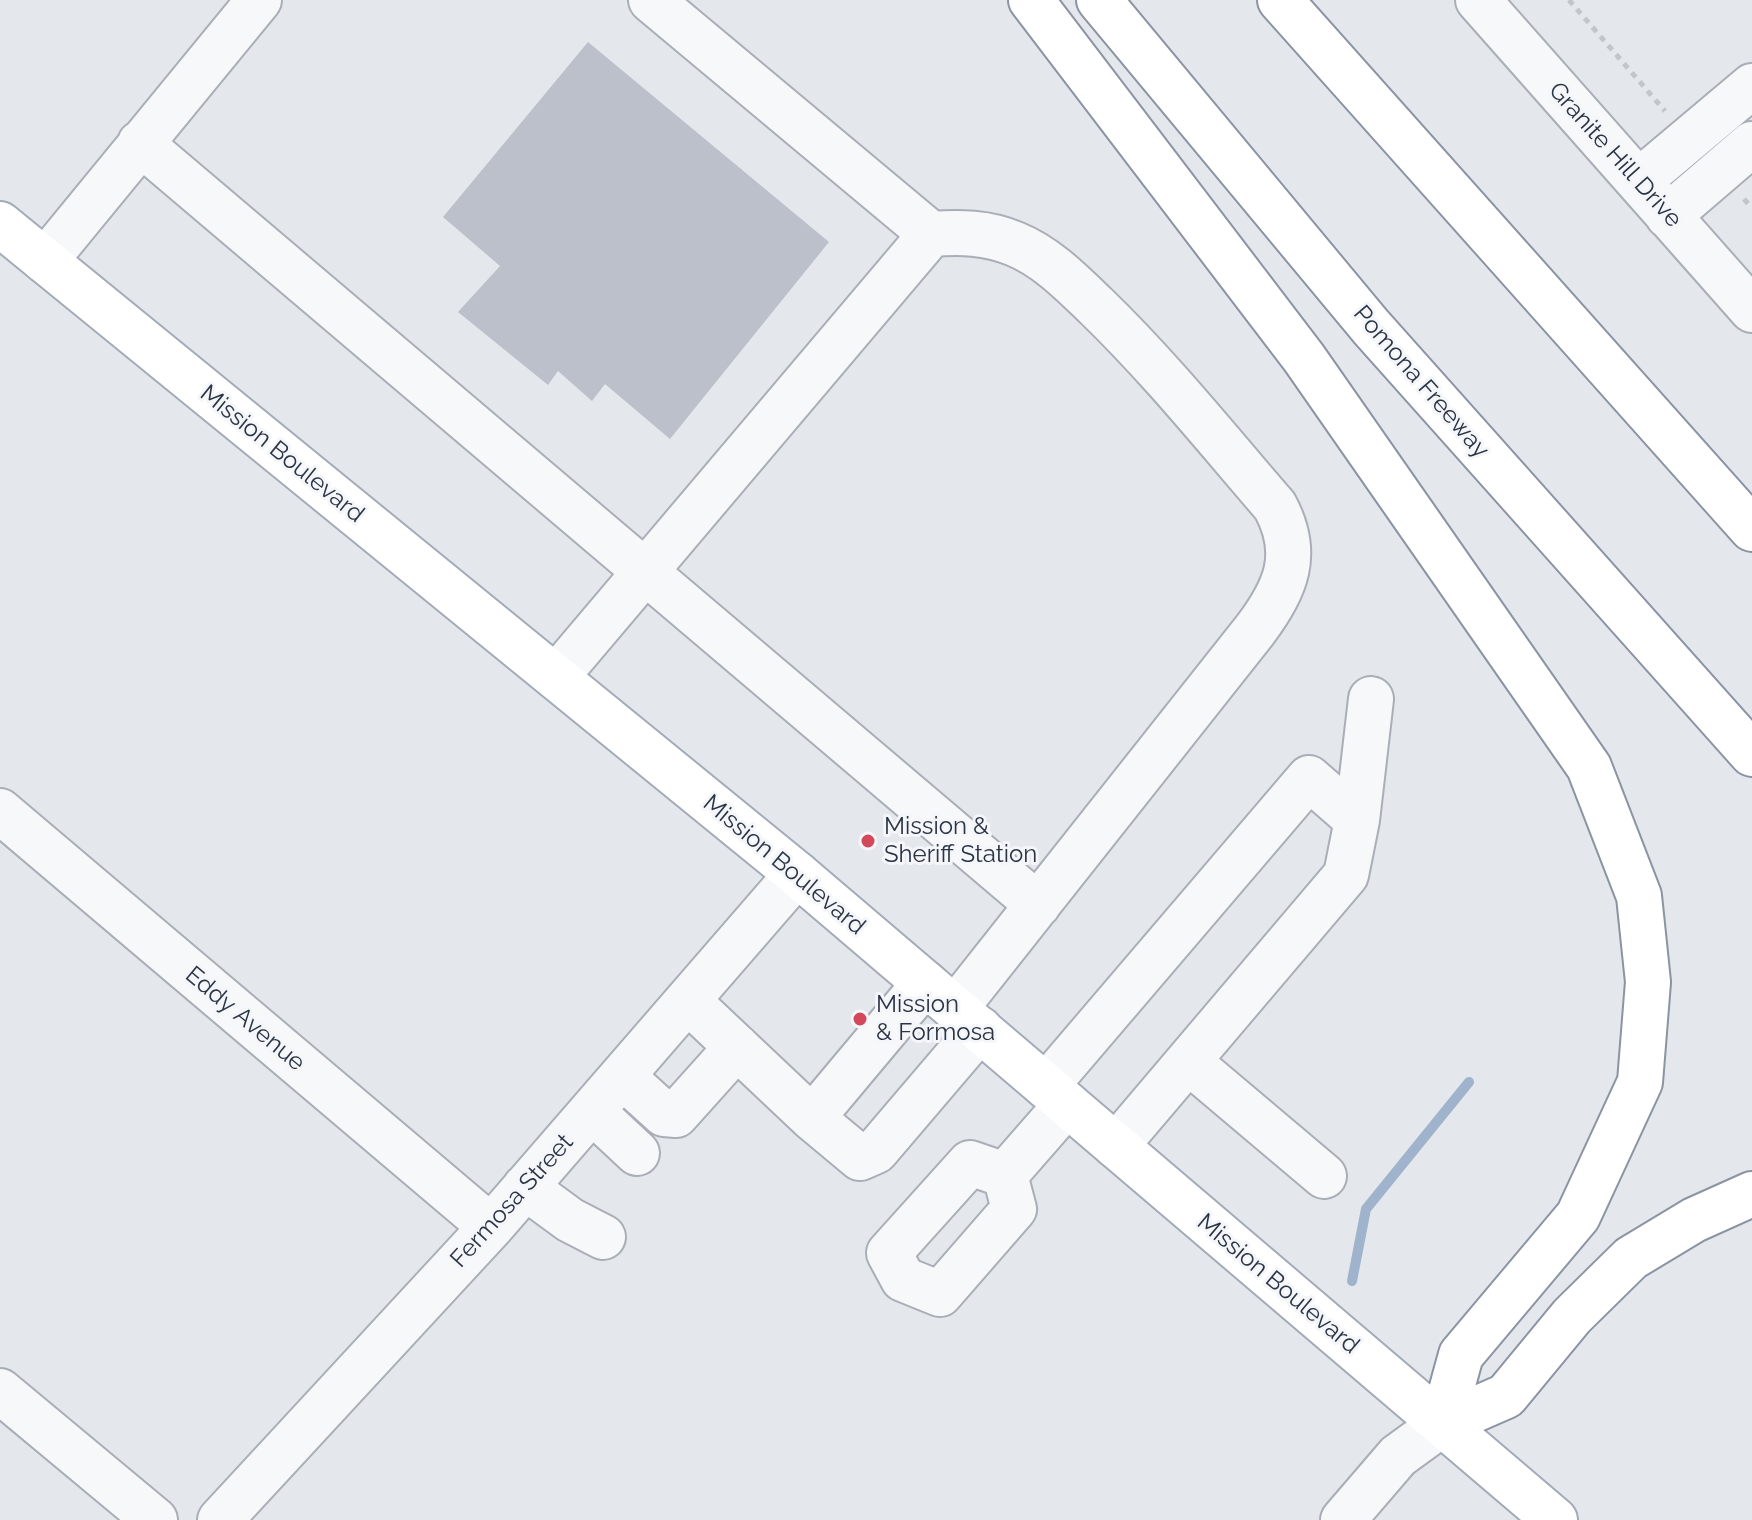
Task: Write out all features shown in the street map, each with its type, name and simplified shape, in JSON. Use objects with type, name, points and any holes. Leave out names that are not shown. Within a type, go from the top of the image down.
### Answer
[{"type":"main road","points":[[1031,0],[1304,358],[1589,767],[1639,896],[1648,982],[1640,1082],[1578,1216],[1461,1355],[1442,1424]]},
{"type":"main road","name":"Pomona Freeway","points":[[1099,0],[1371,327],[1752,754]]},
{"type":"main road","points":[[1280,0],[1752,529]]},
{"type":"main road","name":"Mission Boulevard","points":[[0,224],[797,874],[1555,1520]]},
{"type":"main road","points":[[1442,1424],[1506,1396],[1572,1316],[1631,1258],[1694,1220],[1752,1194]]},
{"type":"street","points":[[45,261],[259,0]]},
{"type":"street","points":[[651,0],[931,234],[962,232],[994,237],[1038,255],[1068,279],[1128,337],[1275,506],[1289,541],[1291,559],[1286,581],[1273,605],[954,1007],[876,1151],[860,1158],[812,1118],[688,1001]]},
{"type":"street","name":"Granite Hill Drive","points":[[1478,0],[1752,310]]},
{"type":"street","points":[[1639,181],[1752,86]]},
{"type":"street","points":[[140,143],[1038,905]]},
{"type":"street","points":[[1668,216],[1752,144]]},
{"type":"street","points":[[556,677],[931,234]]},
{"type":"street","points":[[1116,1146],[1346,875],[1357,820],[1371,699]]},
{"type":"street","points":[[1005,1175],[1056,1095],[1309,778],[1357,820]]},
{"type":"street","name":"Eddy Avenue","points":[[0,811],[491,1227]]},
{"type":"street","name":"Fermosa Street","points":[[220,1520],[491,1227],[797,874]]},
{"type":"street","points":[[812,1118],[954,1007]]},
{"type":"street","points":[[622,1076],[664,1114],[676,1115],[737,1047]]},
{"type":"street","points":[[1189,1062],[1324,1176]]},
{"type":"street","points":[[592,1111],[637,1153]]},
{"type":"street","points":[[525,1187],[570,1220],[603,1237]]},
{"type":"street","points":[[0,1391],[155,1520]]},
{"type":"street","points":[[1343,1520],[1398,1456],[1442,1424]]},
{"type":"path","points":[[1569,0],[1650,94]]},
{"type":"building","points":[[588,42],[829,242],[670,439],[605,384],[592,401],[558,371],[548,385],[458,312],[500,266],[443,217]]},
{"type":"waterway","points":[[1352,1281],[1366,1209],[1469,1082]]},
{"type":"place","name":"Mission & Sheriff Station","points":[[868,841]]},
{"type":"place","name":"Mission & Formosa","points":[[860,1019]]}]
